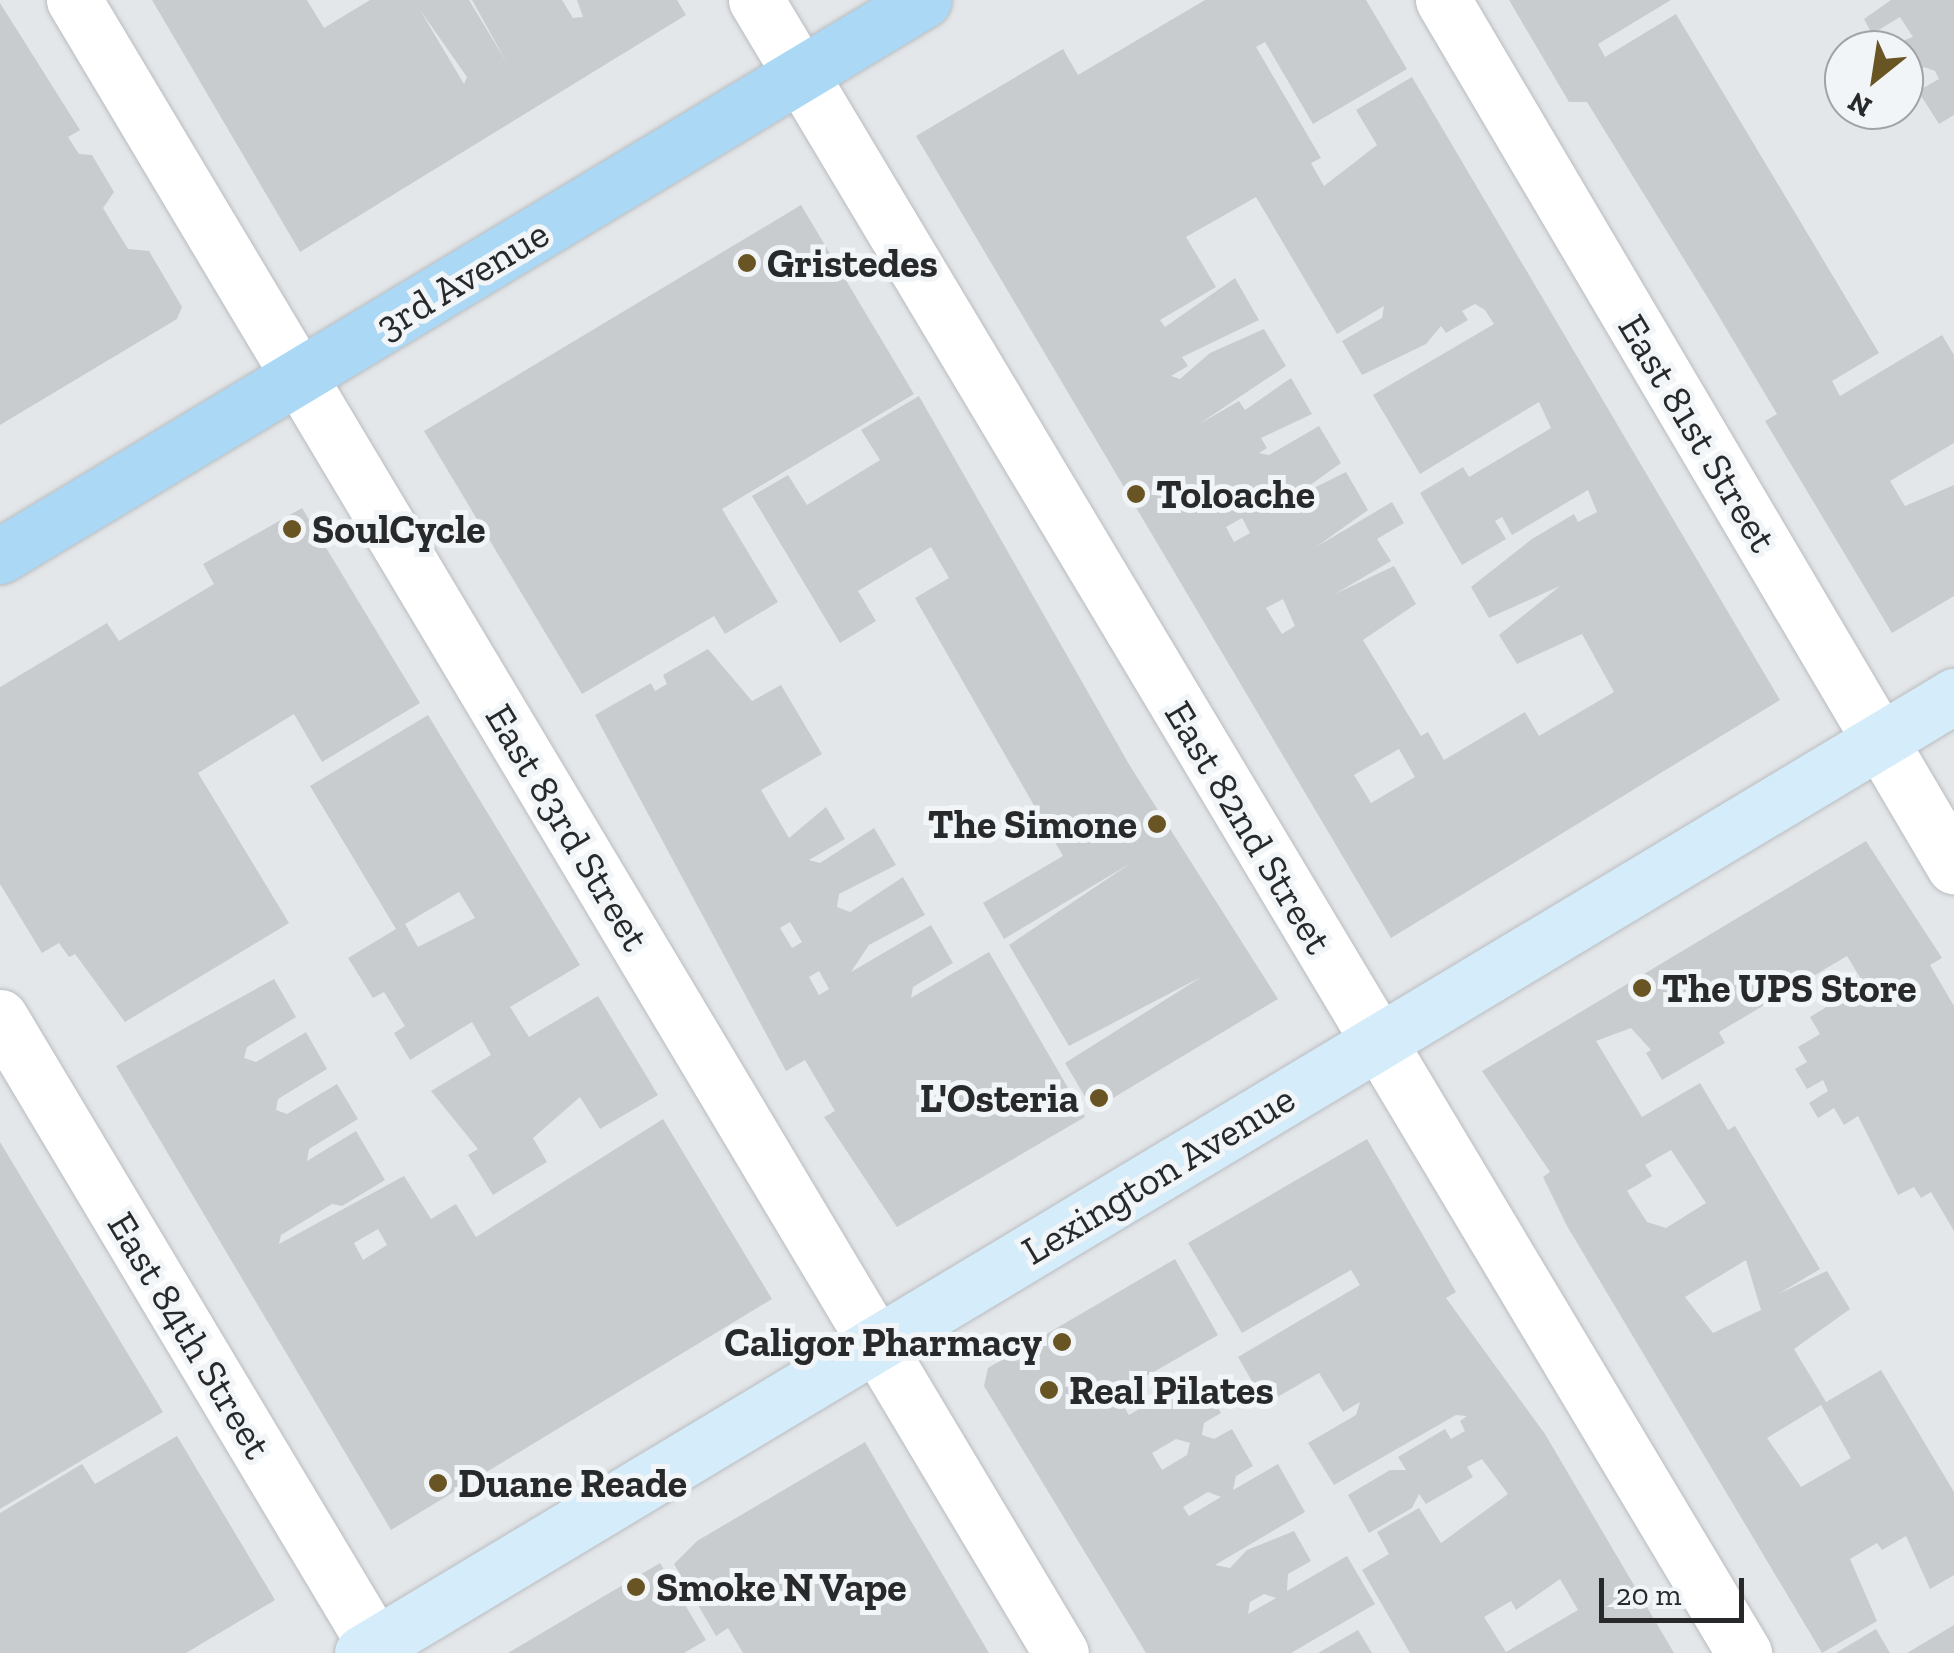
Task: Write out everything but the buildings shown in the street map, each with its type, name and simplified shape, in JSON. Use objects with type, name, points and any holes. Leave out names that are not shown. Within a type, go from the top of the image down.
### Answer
[{"type":"main road","name":"3rd Avenue","points":[[0,556],[924,0]]},
{"type":"main road","name":"Lexington Avenue","points":[[372,1650],[1954,696]]},
{"type":"street","name":"East 83rd Street","points":[[74,0],[1061,1653]]},
{"type":"street","name":"East 82nd Street","points":[[756,0],[1744,1653]]},
{"type":"street","name":"East 81st Street","points":[[1443,0],[1954,866]]},
{"type":"street","name":"East 84th Street","points":[[0,1017],[372,1650]]},
{"type":"place","name":"Gristedes","points":[[747,263]]},
{"type":"place","name":"Toloache","points":[[1136,494]]},
{"type":"place","name":"SoulCycle","points":[[292,529]]},
{"type":"place","name":"The Simone","points":[[1157,824]]},
{"type":"place","name":"The UPS Store","points":[[1642,988]]},
{"type":"place","name":"L'Osteria","points":[[1099,1098]]},
{"type":"place","name":"Caligor Pharmacy","points":[[1062,1342]]},
{"type":"place","name":"Real Pilates","points":[[1049,1390]]},
{"type":"place","name":"Duane Reade","points":[[438,1483]]},
{"type":"place","name":"Smoke N Vape","points":[[636,1587]]}]
